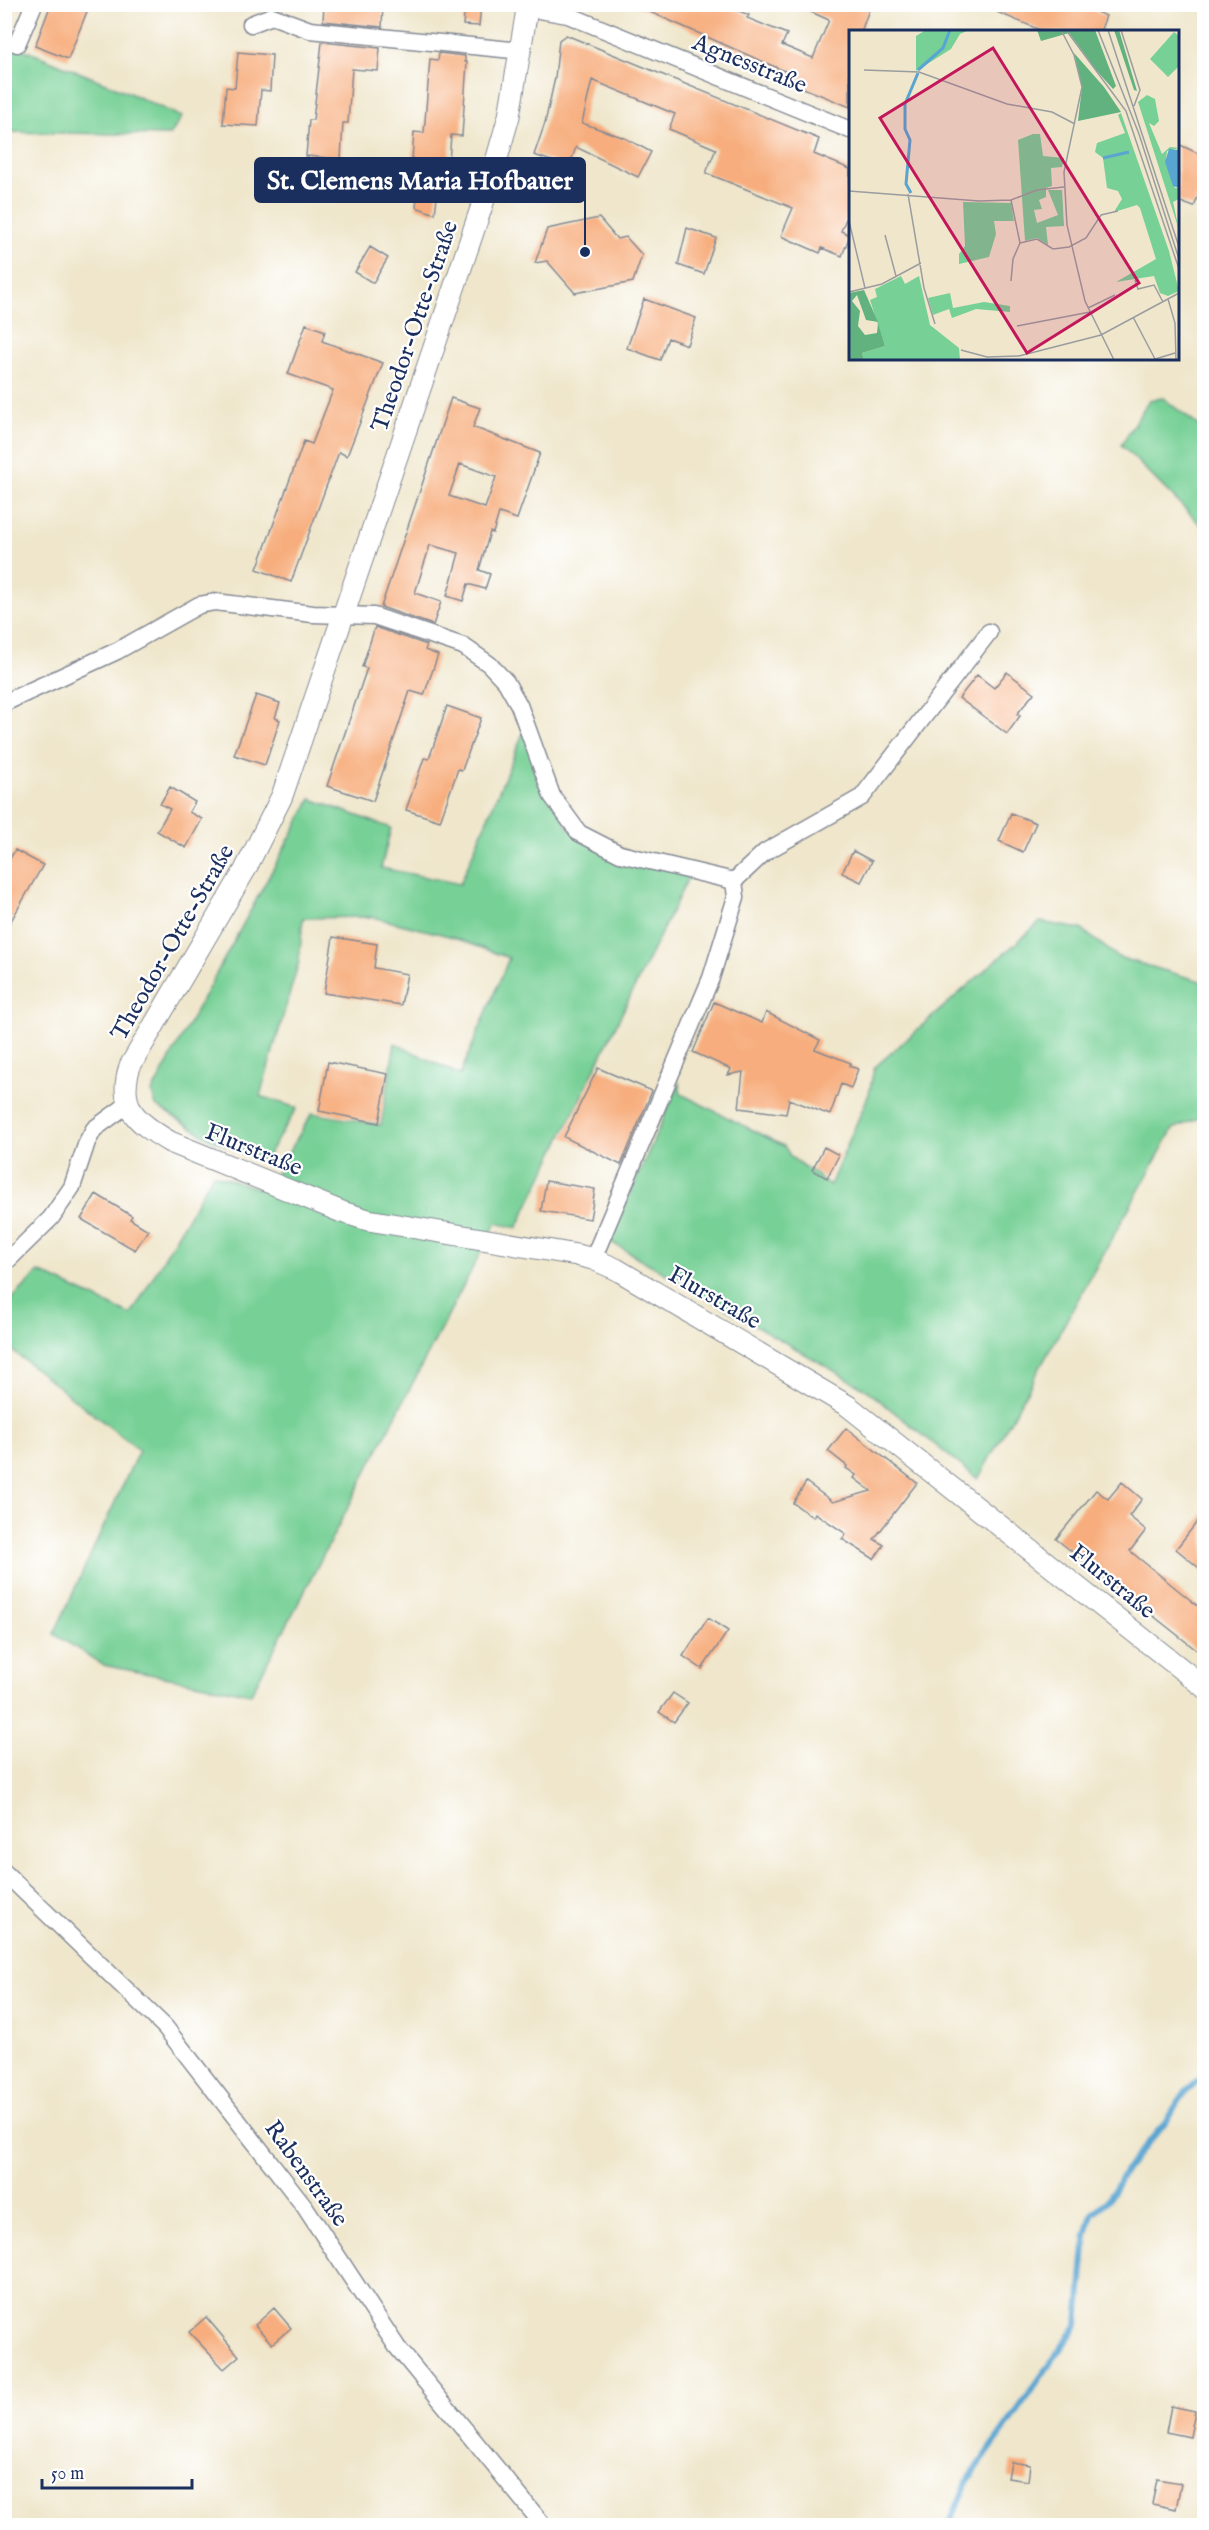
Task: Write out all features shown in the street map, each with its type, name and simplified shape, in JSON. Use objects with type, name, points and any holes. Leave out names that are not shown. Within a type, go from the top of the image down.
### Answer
[{"type":"street","points":[[17,44],[34,4]]},
{"type":"street","name":"Theodor-Otte-Straße","points":[[127,1105],[125,1081],[130,1066],[245,870],[282,796],[491,179],[509,116],[528,6]]},
{"type":"street","name":"Agnesstraße","points":[[528,6],[568,15],[849,130]]},
{"type":"street","points":[[251,24],[272,16],[310,30],[522,51]]},
{"type":"street","points":[[4,703],[117,651],[199,605],[215,602],[313,614],[375,616],[463,646],[489,664],[506,682],[519,705],[552,796],[579,832],[599,845],[620,854],[734,881]]},
{"type":"street","points":[[734,881],[765,852],[862,797],[989,632]]},
{"type":"street","points":[[593,1259],[711,978],[736,897],[734,881]]},
{"type":"street","points":[[4,1264],[51,1218],[72,1187],[87,1142],[94,1129],[127,1105]]},
{"type":"street","name":"Flurstraße","points":[[127,1105],[148,1129],[170,1142],[342,1212],[368,1220],[593,1259],[683,1307],[848,1406],[1204,1687]]},
{"type":"street","name":"Rabenstraße","points":[[4,1872],[165,2027],[305,2207],[397,2347],[544,2526]]},
{"type":"green space","points":[[5,42],[182,117],[170,135],[5,132]]},
{"type":"green space","points":[[1163,398],[1204,430],[1204,528],[1121,445],[1149,400]]},
{"type":"green space","points":[[524,731],[567,827],[689,876],[517,1228],[496,1223],[251,1694],[103,1665],[54,1634],[139,1450],[5,1345],[4,1307],[39,1272],[131,1315],[213,1174],[266,1191],[312,1113],[381,1125],[395,1043],[460,1075],[509,958],[449,936],[372,917],[303,918],[299,961],[260,1096],[297,1108],[264,1161],[209,1138],[156,1106],[152,1092],[311,799],[391,828],[381,868],[460,884]]},
{"type":"green space","points":[[1040,922],[1081,929],[1118,957],[1204,982],[1204,1116],[1173,1129],[978,1479],[864,1388],[609,1241],[679,1083],[681,1094],[784,1146],[791,1157],[830,1185],[869,1094],[874,1068]]},
{"type":"building","points":[[51,4],[90,4],[68,59],[35,46]]},
{"type":"building","points":[[324,4],[383,4],[382,27],[323,21]]},
{"type":"building","points":[[465,4],[481,4],[479,26],[463,25]]},
{"type":"building","points":[[632,4],[722,4],[749,15],[747,18],[787,34],[782,45],[813,58],[829,20],[793,4],[871,4],[862,30],[849,30],[849,107],[786,81],[789,73]]},
{"type":"building","points":[[1097,4],[1094,11],[1106,16],[1101,30],[1040,30],[980,5]]},
{"type":"building","points":[[566,35],[819,139],[814,154],[849,169],[849,211],[841,231],[849,235],[849,238],[842,256],[822,248],[820,253],[781,236],[793,208],[706,173],[716,149],[669,129],[675,114],[592,80],[582,123],[625,138],[651,152],[638,177],[576,147],[569,167],[534,155],[545,123],[555,78],[559,40]]},
{"type":"building","points":[[322,42],[380,48],[378,71],[352,69],[348,123],[343,123],[341,159],[306,156],[309,120],[313,120]]},
{"type":"building","points":[[238,52],[272,55],[270,91],[261,90],[258,126],[223,124],[226,87],[235,88]]},
{"type":"building","points":[[439,53],[465,56],[465,62],[467,62],[462,136],[451,135],[447,190],[438,189],[435,214],[416,207],[418,188],[410,187],[414,132],[424,133],[430,59],[438,60]]},
{"type":"building","points":[[1179,144],[1204,156],[1204,181],[1194,207],[1179,201]]},
{"type":"building","points":[[599,218],[617,239],[626,237],[642,255],[633,282],[575,293],[547,261],[535,263],[547,229]]},
{"type":"building","points":[[687,228],[716,238],[704,274],[678,265]]},
{"type":"building","points":[[370,247],[388,258],[373,283],[355,272]]},
{"type":"building","points":[[644,299],[696,318],[687,345],[668,338],[660,360],[627,348]]},
{"type":"building","points":[[306,324],[325,331],[322,341],[383,363],[347,456],[339,452],[291,582],[257,569],[304,441],[312,444],[333,390],[288,374]]},
{"type":"building","points":[[451,398],[480,408],[473,427],[540,453],[517,519],[499,513],[493,533],[490,532],[479,570],[490,574],[485,589],[468,584],[463,601],[447,596],[459,553],[430,545],[415,593],[441,602],[433,625],[381,607]],"holes":[[[460,464],[496,477],[485,508],[449,496]]]},
{"type":"building","points":[[375,627],[427,645],[425,650],[438,655],[424,695],[410,691],[373,801],[327,786],[367,668],[362,667]]},
{"type":"building","points":[[1007,672],[1034,693],[1017,714],[1020,716],[1007,734],[959,698],[977,675],[994,688]]},
{"type":"building","points":[[256,695],[280,703],[275,718],[280,720],[265,765],[234,755]]},
{"type":"building","points":[[447,706],[481,718],[462,770],[458,769],[440,821],[406,810],[424,758],[429,759]]},
{"type":"building","points":[[170,787],[195,802],[189,812],[202,819],[186,848],[157,831],[170,809],[160,804]]},
{"type":"building","points":[[1011,813],[1036,823],[1023,852],[999,841]]},
{"type":"building","points":[[15,850],[43,865],[4,933],[4,858],[9,860]]},
{"type":"building","points":[[853,851],[872,861],[861,882],[842,873]]},
{"type":"building","points":[[333,937],[377,944],[374,968],[407,974],[401,1005],[324,993]]},
{"type":"building","points":[[714,1002],[762,1023],[766,1012],[820,1040],[815,1049],[851,1063],[849,1066],[858,1069],[851,1088],[841,1084],[830,1115],[789,1099],[786,1114],[739,1108],[743,1072],[728,1075],[731,1069],[693,1052]]},
{"type":"building","points":[[328,1062],[388,1074],[379,1123],[319,1111]]},
{"type":"building","points":[[598,1068],[652,1091],[621,1165],[564,1137]]},
{"type":"building","points":[[824,1147],[839,1155],[827,1178],[812,1170]]},
{"type":"building","points":[[546,1181],[595,1189],[590,1219],[541,1211]]},
{"type":"building","points":[[96,1194],[132,1216],[130,1219],[148,1230],[135,1250],[81,1219]]},
{"type":"building","points":[[846,1428],[917,1483],[874,1539],[884,1545],[874,1559],[842,1539],[846,1534],[815,1513],[813,1517],[793,1503],[806,1482],[833,1502],[871,1491],[854,1478],[856,1475],[828,1451]]},
{"type":"building","points":[[1122,1482],[1142,1499],[1129,1516],[1146,1530],[1130,1551],[1204,1611],[1204,1656],[1056,1539],[1096,1490],[1108,1499]]},
{"type":"building","points":[[1204,1513],[1204,1572],[1176,1549]]},
{"type":"building","points":[[708,1618],[728,1631],[702,1669],[683,1656]]},
{"type":"building","points":[[673,1693],[688,1703],[674,1722],[659,1712]]},
{"type":"building","points":[[274,2308],[291,2328],[272,2344],[255,2325]]},
{"type":"building","points":[[206,2317],[239,2356],[224,2369],[189,2332]]},
{"type":"building","points":[[1171,2406],[1195,2411],[1190,2437],[1166,2432]]},
{"type":"building","points":[[1011,2462],[1030,2465],[1028,2481],[1008,2478]]},
{"type":"building","points":[[1157,2479],[1181,2483],[1176,2509],[1152,2504]]},
{"type":"waterway","points":[[938,2526],[950,2523],[967,2482],[1078,2324],[1086,2235],[1092,2214],[1107,2201],[1128,2167],[1163,2125],[1186,2091],[1204,2075]]},
{"type":"place","name":"St. Clemens Maria Hofbauer","points":[[585,252]]}]
